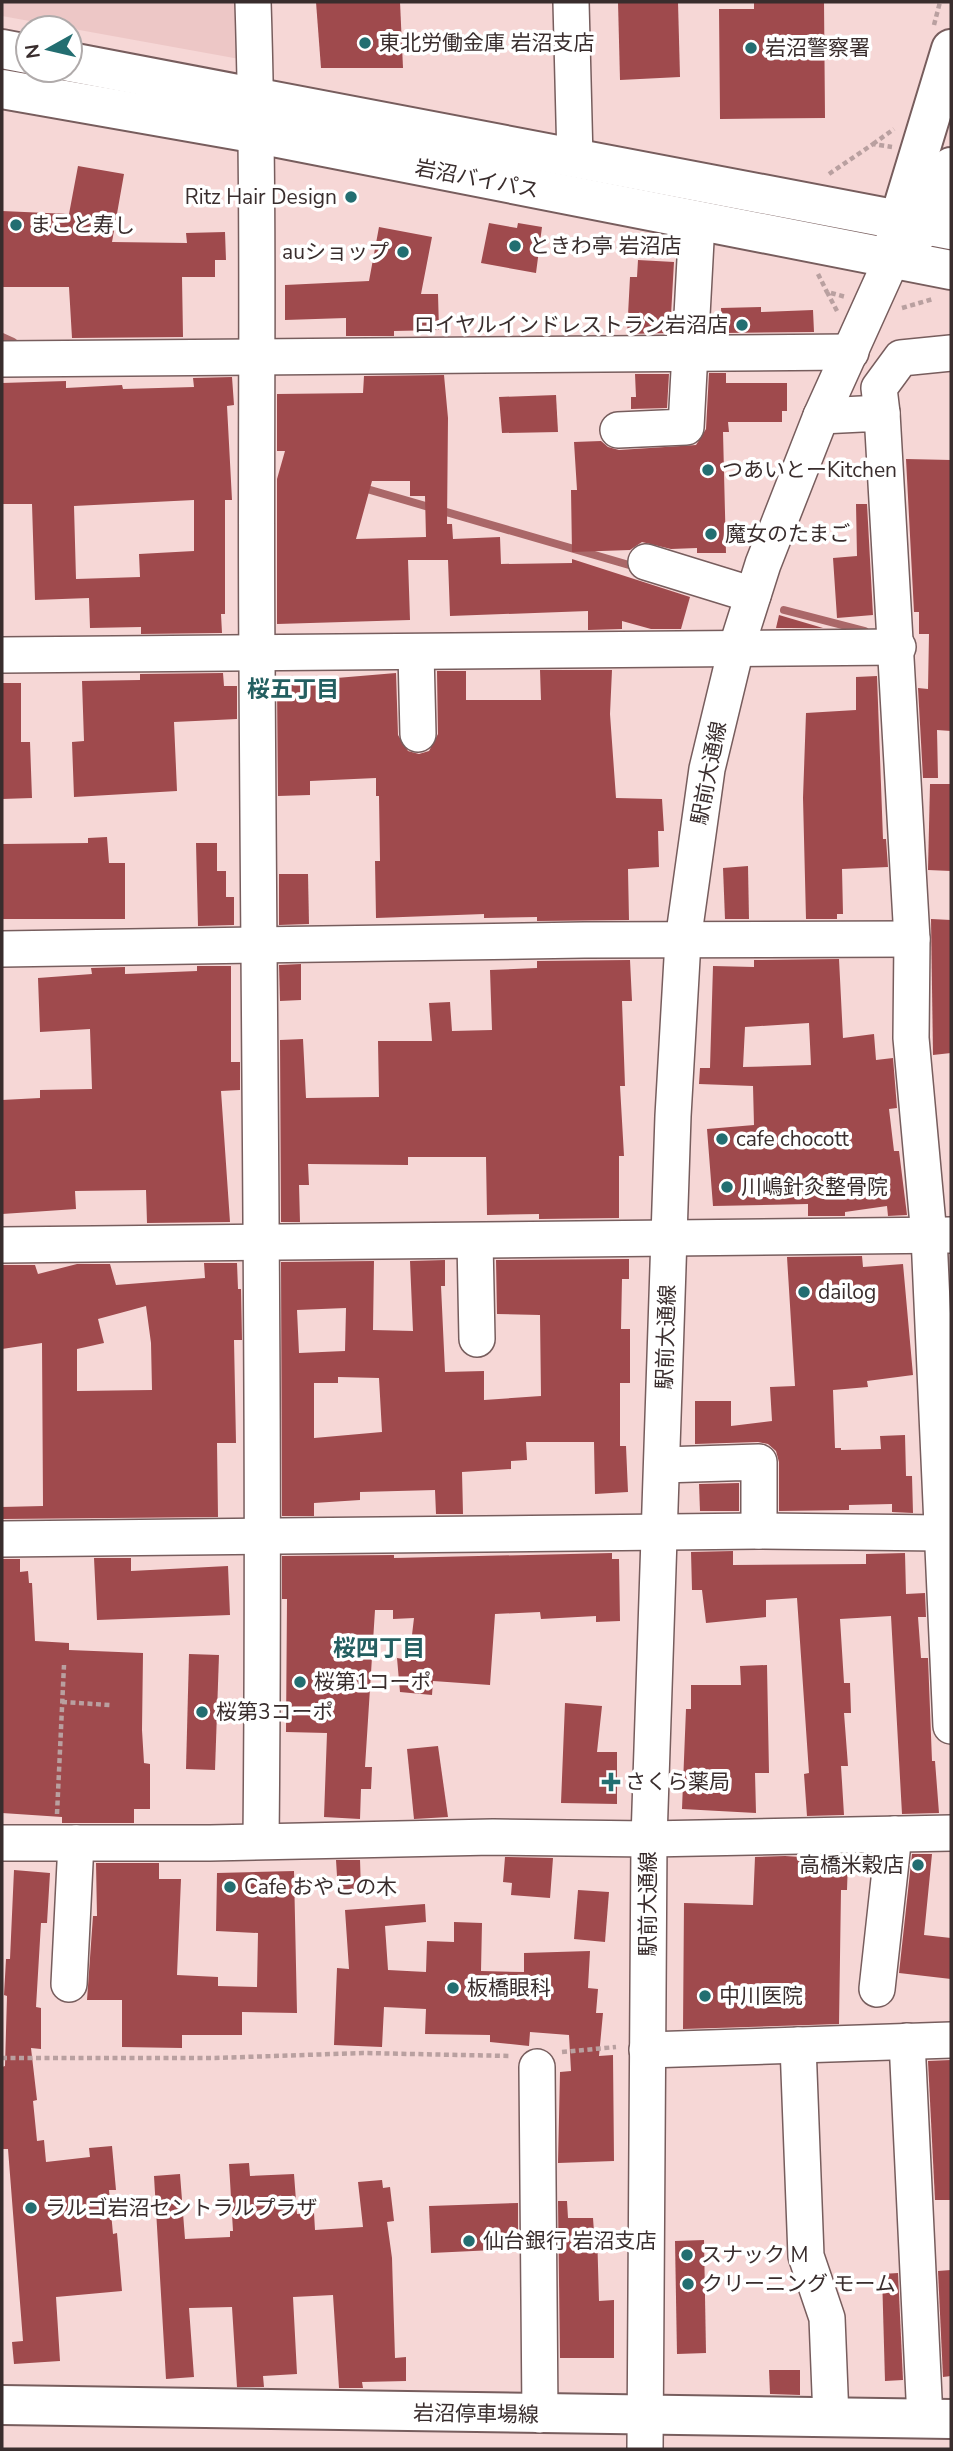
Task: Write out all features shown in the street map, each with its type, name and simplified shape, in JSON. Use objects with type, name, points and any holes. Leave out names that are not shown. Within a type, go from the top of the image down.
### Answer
[{"type":"main road","points":[[925,225],[951,49]]},
{"type":"main road","name":"岩沼バイパス","points":[[84,65],[925,225]]},
{"type":"main road","name":"岩沼バイパス","points":[[2,89],[258,134],[891,261],[949,284]]},
{"type":"main road","points":[[891,261],[925,225],[951,167]]},
{"type":"main road","name":"岩沼停車場線","points":[[2,2405],[540,2415],[646,2433],[831,2418],[938,2419]]},
{"type":"street","points":[[253,2],[258,134],[257,655],[263,1244],[261,1841]]},
{"type":"street","points":[[571,2],[575,159]]},
{"type":"street","points":[[618,430],[686,427],[697,222]]},
{"type":"street","name":"駅前大通線","points":[[646,2433],[632,2048],[649,1839],[669,1238],[683,941],[707,769],[752,595],[821,416],[891,261]]},
{"type":"street","points":[[2,359],[851,352]]},
{"type":"street","points":[[951,353],[901,358],[879,388],[883,412],[898,647],[912,939],[911,1038],[940,1235],[944,1418],[941,1533],[951,1726]]},
{"type":"street","points":[[821,416],[883,412]]},
{"type":"street","points":[[646,562],[752,595]]},
{"type":"street","points":[[2,656],[898,647]]},
{"type":"street","points":[[416,653],[418,734]]},
{"type":"street","points":[[2,949],[912,939]]},
{"type":"street","points":[[2,1245],[940,1235]]},
{"type":"street","points":[[475,1241],[477,1339]]},
{"type":"street","points":[[662,1465],[759,1462],[759,1531]]},
{"type":"street","points":[[2,1539],[759,1531],[941,1533]]},
{"type":"street","points":[[2,1843],[493,1837],[649,1839],[951,1833]]},
{"type":"street","points":[[877,1989],[894,1834]]},
{"type":"street","points":[[66,1843],[69,1984]]},
{"type":"street","points":[[632,2048],[951,2040]]},
{"type":"street","points":[[907,2041],[938,2419]]},
{"type":"street","points":[[799,2045],[806,2256],[827,2318],[831,2418]]},
{"type":"street","points":[[534,2059],[540,2415]]},
{"type":"path","points":[[897,311],[949,284]]},
{"type":"path","points":[[64,1665],[62,1702],[66,1843]]},
{"type":"path","points":[[62,1702],[110,1705]]},
{"type":"path","points":[[2,2058],[363,2053],[534,2059],[632,2048]]},
{"type":"shaded area","points":[[2,2],[243,2],[245,60],[84,31],[84,14],[14,14],[14,18],[2,16]]},
{"type":"building","points":[[316,2],[400,2],[403,68],[321,68]]},
{"type":"building","points":[[618,2],[678,2],[680,77],[620,80]]},
{"type":"building","points":[[754,2],[824,2],[825,118],[720,119],[719,9],[754,9]]},
{"type":"building","points":[[78,166],[124,174],[112,242],[187,243],[186,233],[225,232],[226,260],[215,260],[215,277],[182,277],[183,337],[72,338],[69,287],[2,287],[2,211],[69,214]]},
{"type":"building","points":[[489,223],[517,228],[518,223],[542,227],[536,273],[481,263]]},
{"type":"building","points":[[379,227],[432,237],[421,294],[438,294],[439,330],[394,331],[394,336],[346,336],[346,318],[285,320],[285,285],[369,281]]},
{"type":"building","points":[[638,260],[674,262],[670,333],[627,334],[630,277],[637,277]]},
{"type":"building","points":[[761,307],[761,312],[813,310],[814,332],[722,333],[721,308]]},
{"type":"building","points":[[709,373],[726,373],[726,383],[787,383],[787,411],[782,411],[782,422],[728,422],[729,432],[723,432],[726,553],[697,553],[697,548],[671,549],[642,542],[630,550],[572,552],[571,490],[577,490],[574,442],[601,441],[608,447],[619,450],[696,445],[706,429]]},
{"type":"building","points":[[635,374],[669,374],[667,408],[631,409],[631,397],[636,397]]},
{"type":"building","points":[[444,375],[448,418],[447,524],[452,524],[453,539],[500,537],[501,564],[572,563],[572,559],[690,597],[681,629],[651,629],[622,621],[622,629],[588,630],[588,611],[450,616],[448,560],[408,560],[410,620],[277,624],[277,479],[285,451],[277,451],[277,394],[363,393],[364,376]],"holes":[[[372,481],[410,481],[410,496],[425,496],[426,537],[356,539]]]},
{"type":"building","points":[[232,377],[234,405],[227,406],[232,500],[225,500],[225,614],[221,614],[222,633],[141,634],[141,627],[90,628],[89,598],[35,600],[32,504],[2,504],[2,383],[66,381],[66,388],[122,385],[123,389],[194,387],[193,378]],"holes":[[[194,500],[194,551],[139,554],[140,577],[76,579],[74,506]]]},
{"type":"building","points":[[556,395],[558,432],[502,433],[499,397]]},
{"type":"building","points":[[906,459],[951,460],[951,731],[937,730],[938,778],[923,778],[918,688],[928,689],[929,634],[919,634],[919,612],[914,612]]},
{"type":"building","points":[[856,504],[867,504],[873,615],[837,618],[833,558],[857,556]]},
{"type":"building","points":[[779,615],[823,628],[776,628]]},
{"type":"building","points":[[540,670],[612,670],[610,714],[616,798],[662,799],[664,831],[658,831],[659,867],[628,869],[629,920],[537,921],[537,917],[484,918],[484,914],[376,918],[375,861],[380,861],[379,796],[376,796],[376,778],[310,781],[310,795],[278,796],[277,683],[396,673],[398,735],[408,751],[419,754],[429,751],[438,734],[437,671],[466,671],[466,700],[541,700]]},
{"type":"building","points":[[223,673],[224,686],[237,686],[237,719],[174,722],[177,791],[74,797],[72,742],[84,741],[82,681],[140,680],[140,674]]},
{"type":"building","points":[[877,676],[883,839],[886,839],[888,867],[842,869],[843,914],[837,914],[837,919],[806,919],[803,798],[806,713],[856,710],[856,677]]},
{"type":"building","points":[[2,683],[21,683],[21,742],[30,742],[32,798],[2,799]]},
{"type":"building","points":[[930,784],[951,784],[951,871],[928,870]]},
{"type":"building","points":[[107,837],[109,863],[125,863],[125,919],[2,919],[2,844],[88,843],[88,838]]},
{"type":"building","points":[[196,843],[217,843],[217,871],[226,871],[226,897],[234,897],[234,925],[198,926]]},
{"type":"building","points":[[748,866],[749,919],[725,919],[723,868]]},
{"type":"building","points":[[279,874],[308,874],[309,924],[279,925]]},
{"type":"building","points":[[931,919],[951,920],[951,1053],[933,1055]]},
{"type":"building","points":[[839,959],[843,1038],[874,1034],[876,1060],[893,1058],[897,1108],[889,1109],[894,1151],[899,1151],[907,1215],[888,1216],[887,1206],[845,1212],[845,1216],[808,1216],[808,1204],[713,1206],[707,1129],[754,1125],[753,1086],[699,1084],[700,1068],[710,1068],[713,966],[754,967],[754,960]],"holes":[[[809,1023],[811,1065],[743,1067],[745,1027]]]},
{"type":"building","points":[[630,960],[632,1001],[622,1001],[625,1086],[620,1086],[624,1156],[619,1156],[619,1218],[539,1219],[539,1214],[487,1215],[486,1157],[408,1157],[408,1165],[308,1164],[309,1185],[299,1185],[300,1222],[281,1222],[280,1040],[303,1039],[306,1098],[379,1097],[378,1041],[432,1041],[429,1003],[450,1002],[452,1031],[492,1030],[490,970],[537,968],[537,961]]},
{"type":"building","points":[[301,964],[301,1000],[280,1001],[279,965]]},
{"type":"building","points":[[197,966],[231,966],[231,1062],[240,1062],[240,1090],[221,1091],[230,1222],[147,1223],[146,1190],[75,1191],[76,1209],[2,1214],[2,1100],[40,1098],[40,1090],[92,1089],[90,1029],[40,1032],[38,978],[92,974],[91,968],[125,967],[125,974],[197,971]]},
{"type":"building","points":[[862,1256],[863,1267],[903,1264],[913,1375],[867,1381],[868,1387],[833,1390],[835,1448],[881,1449],[880,1436],[905,1435],[906,1476],[912,1476],[913,1513],[892,1512],[892,1504],[849,1505],[849,1510],[779,1511],[779,1462],[776,1451],[768,1444],[758,1442],[695,1444],[695,1401],[731,1401],[731,1426],[772,1421],[770,1387],[795,1386],[787,1257]]},
{"type":"building","points":[[629,1259],[629,1279],[622,1279],[621,1329],[630,1329],[630,1383],[620,1383],[620,1446],[626,1446],[628,1492],[595,1494],[594,1442],[526,1442],[527,1460],[511,1461],[511,1469],[462,1472],[463,1514],[436,1514],[435,1490],[360,1492],[360,1500],[314,1503],[314,1516],[282,1516],[281,1262],[374,1261],[373,1330],[413,1331],[410,1261],[445,1260],[445,1286],[441,1286],[445,1372],[484,1371],[484,1400],[541,1396],[540,1315],[497,1314],[496,1260]],"holes":[[[346,1308],[345,1351],[299,1353],[297,1310]],[[338,1377],[379,1378],[382,1432],[314,1438],[314,1383],[338,1383]]]},
{"type":"building","points":[[204,1263],[237,1263],[238,1289],[241,1289],[242,1340],[234,1340],[236,1443],[217,1443],[218,1517],[2,1519],[2,1507],[43,1506],[42,1343],[2,1349],[2,1265],[35,1265],[38,1274],[77,1264],[110,1264],[116,1285],[205,1278]],"holes":[[[146,1306],[151,1343],[152,1390],[77,1391],[77,1349],[104,1343],[98,1319]]]},
{"type":"building","points":[[739,1483],[739,1511],[700,1511],[699,1484]]},
{"type":"building","points":[[733,1551],[733,1565],[866,1564],[866,1554],[905,1553],[906,1594],[925,1593],[926,1617],[918,1617],[921,1658],[928,1658],[932,1761],[935,1761],[939,1813],[902,1814],[891,1616],[840,1619],[844,1683],[850,1683],[851,1713],[844,1713],[848,1766],[841,1766],[844,1815],[807,1816],[804,1774],[809,1773],[797,1598],[766,1600],[766,1617],[706,1623],[702,1590],[692,1590],[691,1552]]},
{"type":"building","points":[[612,1553],[612,1559],[619,1559],[620,1621],[596,1622],[596,1616],[541,1619],[540,1612],[495,1614],[490,1685],[433,1681],[432,1695],[400,1692],[397,1658],[409,1660],[414,1618],[393,1619],[393,1610],[375,1610],[365,1767],[372,1767],[371,1789],[361,1789],[360,1819],[324,1817],[327,1733],[286,1732],[287,1599],[282,1599],[282,1556],[394,1555],[394,1558]]},
{"type":"building","points":[[94,1558],[131,1558],[131,1571],[228,1566],[230,1615],[97,1620]]},
{"type":"building","points":[[2,1559],[20,1559],[20,1572],[28,1571],[29,1583],[32,1583],[35,1641],[69,1643],[69,1650],[143,1653],[142,1730],[144,1763],[150,1764],[150,1809],[134,1809],[134,1823],[62,1823],[62,1817],[2,1813]]},
{"type":"building","name":"桜第3コーポ","points":[[189,1654],[219,1655],[215,1770],[186,1769]]},
{"type":"building","points":[[767,1665],[769,1773],[755,1773],[756,1813],[682,1809],[686,1709],[691,1709],[691,1685],[741,1685],[740,1666]]},
{"type":"building","points":[[565,1703],[602,1706],[597,1752],[617,1752],[617,1804],[561,1803]]},
{"type":"building","points":[[438,1746],[448,1817],[414,1819],[407,1749]]},
{"type":"building","points":[[912,1854],[932,1854],[924,1935],[951,1938],[951,1979],[899,1973]]},
{"type":"building","points":[[505,1857],[553,1858],[550,1898],[511,1895],[512,1883],[503,1882]]},
{"type":"building","points":[[755,1857],[848,1860],[847,1890],[841,1890],[839,2024],[683,2029],[684,1903],[753,1905]]},
{"type":"building","points":[[336,1860],[360,1860],[361,1892],[338,1893]]},
{"type":"building","points":[[96,1863],[159,1863],[159,1879],[181,1879],[177,1975],[218,1977],[218,1986],[257,1987],[258,1933],[216,1931],[217,1873],[294,1871],[297,2013],[242,2012],[242,2035],[182,2035],[182,2048],[122,2047],[122,2000],[87,2000],[93,1916],[97,1916]]},
{"type":"building","points":[[14,1870],[50,1873],[47,1923],[41,1923],[36,2007],[41,2008],[41,2049],[31,2048],[37,2100],[33,2101],[37,2141],[44,2140],[46,2162],[90,2157],[89,2148],[112,2146],[116,2190],[109,2190],[113,2234],[117,2233],[122,2291],[56,2297],[60,2361],[14,2364],[12,2342],[23,2341],[8,2149],[2,2149],[2,2067],[5,2066],[7,1996],[4,1995],[6,1959],[10,1959]]},
{"type":"building","points":[[578,1890],[609,1892],[605,1942],[574,1939]]},
{"type":"building","points":[[425,1904],[426,1922],[385,1926],[388,1970],[426,1972],[427,1941],[454,1942],[454,1922],[482,1923],[481,1971],[524,1972],[524,1953],[590,1951],[588,1988],[598,1989],[596,2013],[603,2013],[599,2056],[613,2055],[614,2161],[558,2163],[560,2072],[571,2071],[569,2035],[530,2032],[529,2046],[490,2042],[490,2035],[425,2034],[426,2009],[384,2007],[382,2047],[334,2045],[337,1968],[349,1969],[345,1910]]},
{"type":"building","points":[[951,2060],[951,2200],[935,2200],[928,2061]]},
{"type":"building","points":[[249,2163],[250,2176],[294,2174],[297,2214],[314,2213],[315,2230],[363,2227],[358,2182],[382,2180],[383,2188],[390,2187],[394,2221],[387,2222],[392,2258],[395,2358],[406,2357],[406,2381],[362,2382],[363,2388],[339,2388],[333,2295],[293,2297],[297,2374],[263,2376],[264,2387],[237,2387],[232,2307],[189,2308],[194,2377],[166,2379],[154,2176],[180,2174],[185,2239],[230,2237],[230,2231],[233,2231],[229,2164]]},
{"type":"building","points":[[558,2201],[567,2201],[568,2218],[593,2218],[594,2232],[597,2231],[599,2301],[614,2300],[614,2358],[560,2358]]},
{"type":"building","points":[[518,2203],[518,2249],[431,2253],[429,2206]]},
{"type":"building","points":[[704,2240],[706,2353],[677,2354],[675,2241]]},
{"type":"building","points":[[951,2270],[951,2376],[943,2377],[938,2271]]},
{"type":"building","points":[[898,2273],[903,2380],[885,2381],[882,2274]]},
{"type":"building","points":[[769,2370],[800,2370],[800,2395],[770,2394]]},
{"type":"waterway","points":[[2,337],[13,342]]},
{"type":"waterway","points":[[360,487],[636,567]]},
{"type":"waterway","points":[[784,610],[865,631]]},
{"type":"place","name":"東北労働金庫 岩沼支店","points":[[365,43]]},
{"type":"place","name":"岩沼警察署","points":[[751,48]]},
{"type":"place","name":"Ritz Hair Design","points":[[351,197]]},
{"type":"place","name":"まこと寿し","points":[[16,225]]},
{"type":"place","name":"ときわ亭 岩沼店","points":[[515,246]]},
{"type":"place","name":"auショップ","points":[[403,252]]},
{"type":"place","name":"ロイヤルインドレストラン岩沼店","points":[[742,325]]},
{"type":"place","name":"つあいとーKitchen","points":[[708,470]]},
{"type":"place","name":"魔女のたまご","points":[[711,534]]},
{"type":"place","name":"cafe chocott","points":[[722,1139]]},
{"type":"place","name":"川嶋針灸整骨院","points":[[727,1187]]},
{"type":"place","name":"dailog","points":[[804,1292]]},
{"type":"place","name":"桜第1コーポ","points":[[300,1682]]},
{"type":"place","name":"桜第3コーポ","points":[[202,1712]]},
{"type":"place","name":"さくら薬局","points":[[611,1782]]},
{"type":"place","name":"高橋米穀店","points":[[918,1865]]},
{"type":"place","name":"Cafe おやこの木","points":[[230,1887]]},
{"type":"place","name":"板橋眼科","points":[[453,1988]]},
{"type":"place","name":"中川医院","points":[[705,1996]]},
{"type":"place","name":"ラルゴ岩沼セントラルプラザ","points":[[31,2208]]},
{"type":"place","name":"仙台銀行 岩沼支店","points":[[469,2241]]},
{"type":"place","name":"スナック M","points":[[687,2255]]},
{"type":"place","name":"クリーニング モーム","points":[[688,2284]]},
{"type":"district","name":"桜五丁目","points":[[293,689]]},
{"type":"district","name":"桜四丁目","points":[[379,1648]]}]
